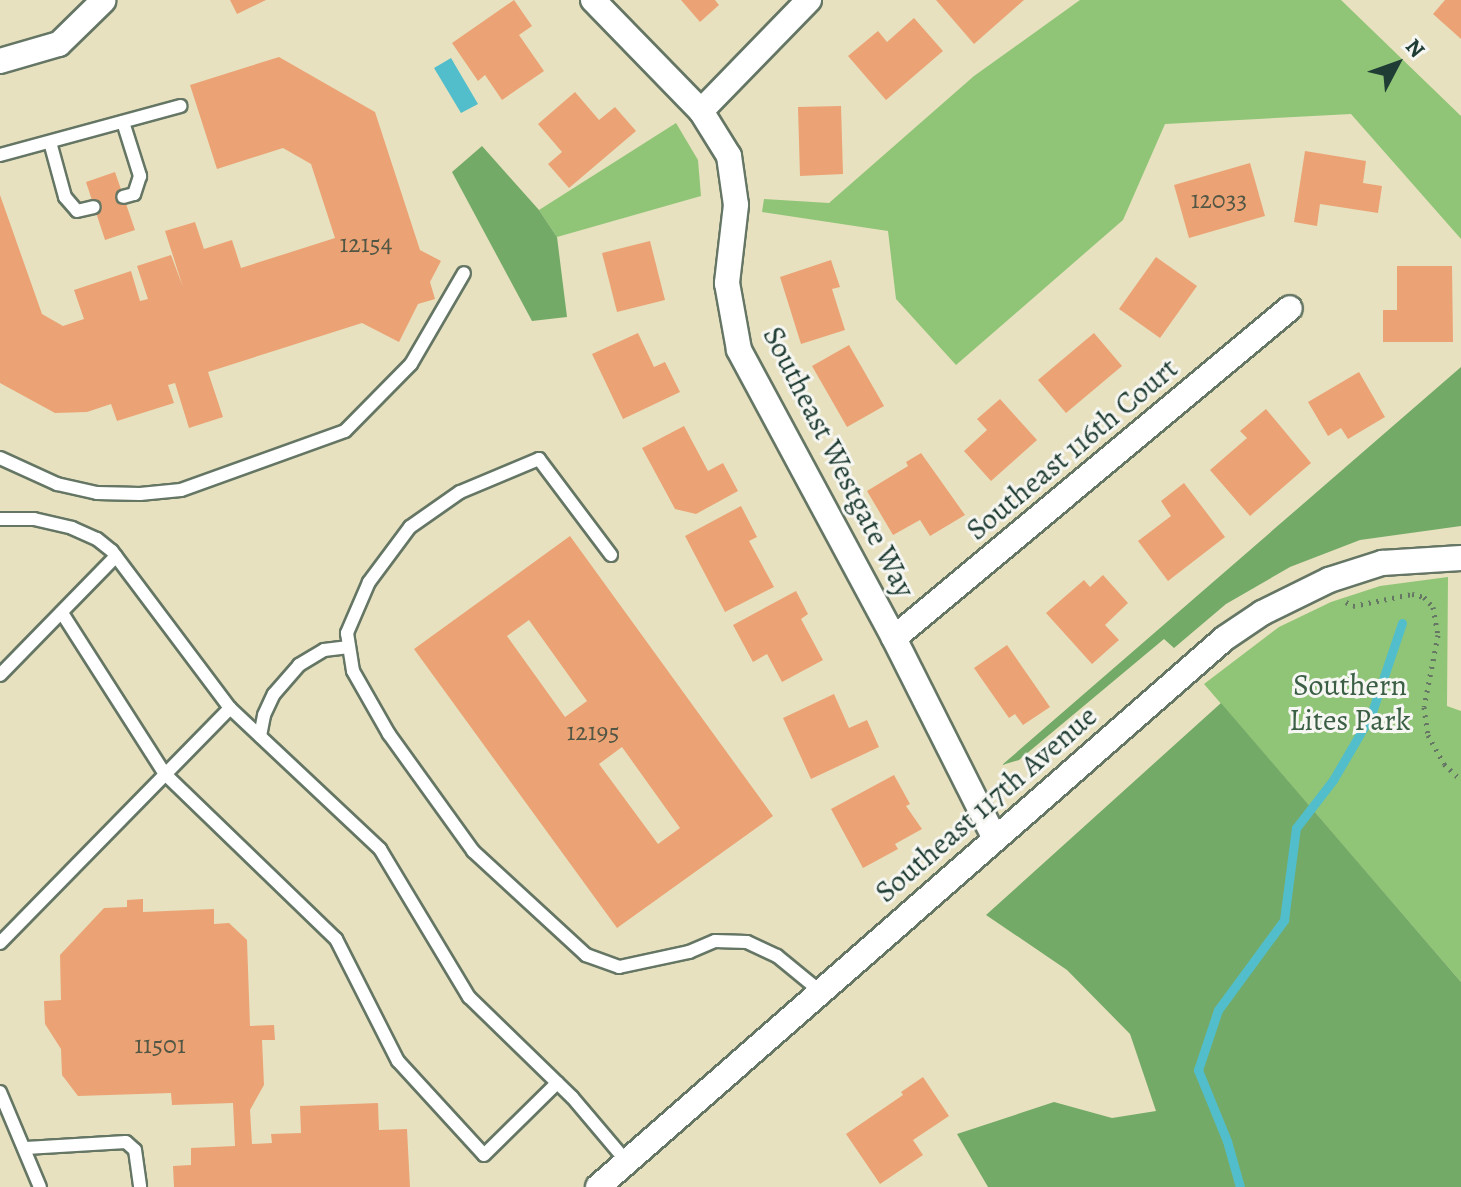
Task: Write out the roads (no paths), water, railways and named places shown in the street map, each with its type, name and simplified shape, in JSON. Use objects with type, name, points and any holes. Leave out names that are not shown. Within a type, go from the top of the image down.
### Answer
[{"type":"street","name":"Southeast Westgate Way","points":[[593,0],[701,111],[729,156],[736,205],[727,283],[739,350],[894,638],[994,837]]},
{"type":"street","points":[[701,111],[809,0]]},
{"type":"street","points":[[0,61],[59,44],[103,1]]},
{"type":"street","name":"Southeast 116th Court","points":[[894,638],[1290,308]]},
{"type":"street","name":"Southeast 117th Avenue","points":[[598,1187],[994,837],[1225,638],[1262,613],[1329,580],[1382,563],[1461,558]]},
{"type":"lane","points":[[0,155],[180,106]]},
{"type":"lane","points":[[123,122],[140,176],[134,194],[123,197]]},
{"type":"lane","points":[[50,142],[65,197],[77,211],[94,207]]},
{"type":"lane","points":[[0,458],[57,484],[97,493],[140,494],[181,490],[345,431],[411,364],[464,273]]},
{"type":"lane","points":[[611,555],[539,459],[460,492],[410,527],[369,582],[347,633],[353,671],[389,734],[473,851],[586,955],[619,967],[689,952],[715,941],[747,942],[777,956],[821,992]]},
{"type":"lane","points":[[0,519],[34,519],[72,528],[97,539],[116,556],[230,708],[380,849],[469,997],[557,1083],[627,1162]]},
{"type":"lane","points":[[0,675],[116,556]]},
{"type":"lane","points":[[62,613],[165,774],[336,939],[398,1061],[484,1155],[557,1083]]},
{"type":"lane","points":[[260,736],[264,715],[274,694],[299,665],[324,650],[349,647]]},
{"type":"lane","points":[[0,943],[230,708]]},
{"type":"lane","points":[[0,1092],[40,1187]]},
{"type":"lane","points":[[26,1148],[126,1142],[135,1150],[140,1187]]},
{"type":"water","points":[[451,58],[478,104],[461,113],[434,68]]},
{"type":"waterway","points":[[1240,1187],[1227,1141],[1198,1070],[1218,1010],[1284,920],[1296,828],[1333,780],[1371,715],[1402,623]]},
{"type":"park label","name":"Southern Lites Park","points":[[1350,702]]}]
